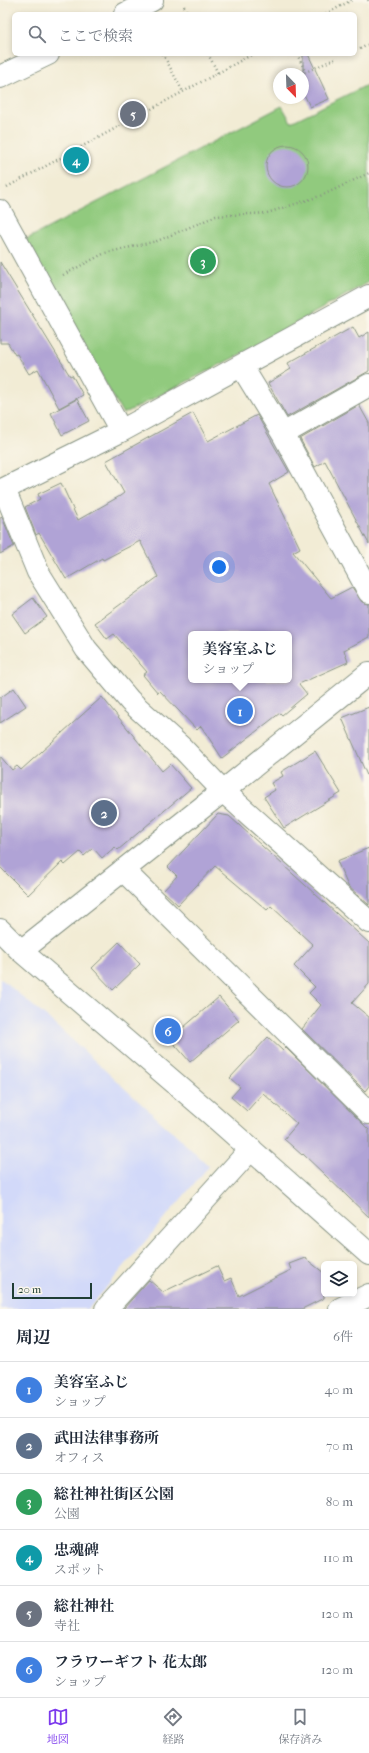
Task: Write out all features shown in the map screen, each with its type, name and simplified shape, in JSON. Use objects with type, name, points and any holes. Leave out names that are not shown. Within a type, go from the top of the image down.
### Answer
[{"type":"street","points":[[129,12],[152,0]]},
{"type":"street","points":[[0,77],[44,56]]},
{"type":"street","points":[[0,210],[121,431]]},
{"type":"street","points":[[369,296],[242,367],[121,431],[2,490],[38,572],[86,649],[130,701],[183,749],[223,791],[369,922]]},
{"type":"street","points":[[242,367],[283,434],[369,592]]},
{"type":"street","points":[[283,434],[367,391]]},
{"type":"street","points":[[21,951],[369,673]]},
{"type":"street","points":[[123,870],[369,1113]]},
{"type":"street","points":[[0,930],[21,951],[251,1149],[369,1254]]},
{"type":"street","points":[[106,1309],[251,1149]]},
{"type":"street","points":[[340,1309],[369,1295]]},
{"type":"path","points":[[330,12],[352,0]]},
{"type":"path","points":[[184,6],[187,12]]},
{"type":"path","points":[[360,49],[369,44]]},
{"type":"path","points":[[165,56],[183,92]]},
{"type":"path","points":[[209,56],[218,73]]},
{"type":"path","points":[[0,191],[249,56]]},
{"type":"path","points":[[298,56],[304,68]]},
{"type":"path","points":[[309,69],[337,58]]},
{"type":"path","points":[[43,288],[67,273],[105,253],[157,241],[216,216],[267,213],[323,195],[369,173]]},
{"type":"shaded area","points":[[0,978],[57,1026],[209,1166],[88,1309],[0,1309]]},
{"type":"green space","points":[[369,84],[369,282],[239,355],[123,414],[25,240],[282,106],[291,122]]},
{"type":"building","points":[[303,56],[309,56],[329,99],[310,107],[309,104],[309,68],[303,68]]},
{"type":"building","points":[[283,145],[291,145],[299,148],[305,154],[308,166],[305,178],[299,184],[291,187],[283,187],[275,184],[269,178],[266,170],[266,162],[269,154],[275,148]]},
{"type":"building","points":[[0,262],[70,376],[72,375],[83,395],[59,408],[38,369],[29,374],[17,354],[15,355],[8,343],[0,343]]},
{"type":"building","points":[[353,327],[359,338],[369,332],[369,371],[287,417],[268,383],[291,369],[288,363]]},
{"type":"building","points":[[77,399],[89,421],[62,435],[51,413]]},
{"type":"building","points":[[359,405],[369,423],[369,544],[325,461],[315,467],[300,439]]},
{"type":"building","points":[[193,413],[208,441],[257,415],[289,472],[269,484],[300,548],[293,552],[331,598],[352,587],[362,602],[369,604],[369,637],[344,650],[348,662],[299,684],[307,694],[282,715],[280,713],[222,758],[201,726],[197,730],[160,691],[158,693],[143,675],[147,672],[114,634],[107,639],[95,623],[158,577],[140,541],[103,560],[102,558],[66,579],[39,533],[36,535],[25,507],[40,499],[38,494],[61,483],[78,520],[124,493],[106,461]]},
{"type":"building","points":[[2,517],[14,546],[0,554],[0,518]]},
{"type":"building","points":[[33,598],[47,617],[25,633],[12,614]]},
{"type":"building","points":[[14,688],[26,706],[0,723],[0,698]]},
{"type":"building","points":[[102,697],[162,771],[170,764],[191,788],[118,850],[115,847],[102,858],[93,848],[84,856],[80,852],[65,865],[62,862],[28,895],[0,867],[0,756],[12,770],[17,766],[21,770]]},
{"type":"building","points":[[369,707],[369,780],[342,718]]},
{"type":"building","points":[[315,751],[341,793],[284,828],[264,797],[275,790],[271,783],[283,776],[281,772]]},
{"type":"building","points":[[218,814],[229,816],[369,943],[369,984],[352,1003],[369,1017],[369,1086],[365,1091],[302,1029],[321,1005],[309,993],[315,987],[294,966],[313,945],[271,906],[267,910],[215,866],[178,905],[163,891],[177,876],[168,867]]},
{"type":"building","points":[[369,848],[369,905],[348,886],[337,861]]},
{"type":"building","points":[[119,942],[140,964],[113,990],[92,968]]},
{"type":"building","points":[[219,997],[239,1020],[190,1062],[170,1039]]},
{"type":"building","points":[[268,1037],[283,1051],[286,1048],[369,1130],[369,1217],[303,1154],[302,1155],[284,1139],[297,1124],[263,1093],[247,1111],[231,1097],[240,1087],[230,1078]]},
{"type":"building","points":[[305,1258],[321,1271],[321,1297],[324,1298],[302,1309],[123,1309],[149,1280],[163,1292],[217,1266],[224,1281],[231,1278],[239,1296],[291,1270],[289,1264]]},
{"type":"place","name":"総社神社","points":[[133,114]]},
{"type":"place","name":"忠魂碑","points":[[76,160]]},
{"type":"place","name":"総社神社街区公園","points":[[203,261]]},
{"type":"place","name":"美容室ふじ","points":[[240,711]]},
{"type":"place","name":"武田法律事務所","points":[[104,813]]},
{"type":"place","name":"フラワーギフト 花太郎","points":[[168,1031]]}]
